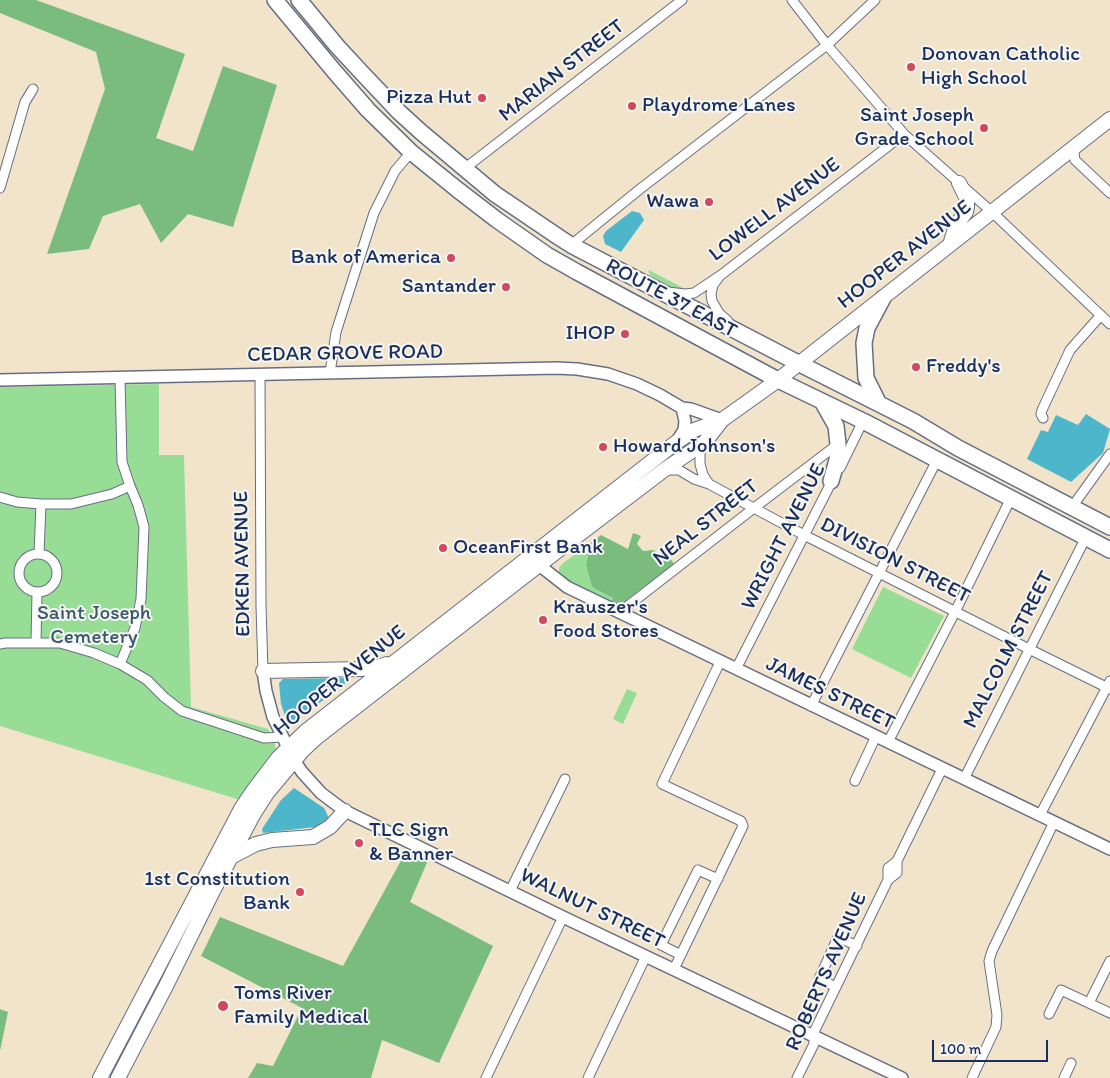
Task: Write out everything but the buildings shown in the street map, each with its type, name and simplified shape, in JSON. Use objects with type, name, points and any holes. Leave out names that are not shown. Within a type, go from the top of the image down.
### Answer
[{"type":"highway","name":"ROUTE 37 EAST","points":[[274,0],[368,110],[412,152],[497,220],[547,254],[778,380],[863,421],[1110,550]]},
{"type":"highway","name":"ROUTE 37 EAST","points":[[299,0],[337,46],[399,112],[495,194],[570,245],[913,421],[958,448],[1110,527]]},
{"type":"highway","points":[[879,404],[866,378],[864,343],[867,328],[883,298]]},
{"type":"highway","points":[[823,403],[836,426],[838,444],[837,460],[831,481]]},
{"type":"main road","name":"HOOPER AVENUE","points":[[100,1078],[241,810],[278,758],[288,748],[306,731],[674,444],[694,430],[722,420],[778,380],[1110,119]]},
{"type":"main road","points":[[950,245],[956,225],[966,212],[967,207],[966,199],[959,183]]},
{"type":"main road","name":"HOOPER AVENUE","points":[[118,1078],[288,748],[316,738],[539,565],[664,470],[705,442],[722,420]]},
{"type":"main road","points":[[263,671],[362,669],[378,667],[395,661]]},
{"type":"main road","points":[[231,857],[256,844],[272,840],[314,837],[330,826],[345,811]]},
{"type":"main road","points":[[112,1078],[135,1044]]},
{"type":"street","name":"MARIAN STREET","points":[[464,169],[682,0]]},
{"type":"street","points":[[792,0],[827,45],[904,134],[992,212],[1110,324]]},
{"type":"street","points":[[570,245],[827,45],[875,0]]},
{"type":"street","points":[[0,188],[25,102],[33,89]]},
{"type":"street","name":"LOWELL AVENUE","points":[[660,291],[690,294],[721,275],[904,134]]},
{"type":"street","points":[[1073,147],[1075,160],[1110,193]]},
{"type":"street","points":[[330,374],[336,332],[374,213],[395,171],[412,152]]},
{"type":"street","points":[[721,275],[713,285],[711,294],[713,304],[719,313],[739,332]]},
{"type":"street","points":[[1043,418],[1042,410],[1070,350],[1101,316]]},
{"type":"street","name":"CEDAR GROVE ROAD","points":[[0,380],[577,368],[608,374],[637,384],[682,408],[691,408],[722,420]]},
{"type":"street","name":"EDKEN AVENUE","points":[[260,375],[263,671],[273,717],[288,748]]},
{"type":"street","points":[[120,378],[122,462],[144,527],[141,599],[135,628],[120,664]]},
{"type":"street","points":[[674,444],[684,430],[685,421],[682,408]]},
{"type":"street","name":"WRIGHT AVENUE","points":[[736,669],[863,421]]},
{"type":"street","points":[[705,442],[700,453],[700,464],[703,475],[709,484]]},
{"type":"street","name":"NEAL STREET","points":[[620,612],[838,444]]},
{"type":"street","points":[[1072,507],[1110,454]]},
{"type":"street","points":[[811,706],[937,460]]},
{"type":"street","name":"DIVISION STREET","points":[[664,470],[679,470],[694,479],[709,484],[804,535],[880,572],[1029,650],[1109,686]]},
{"type":"street","points":[[0,497],[17,502],[71,504],[112,494],[130,486]]},
{"type":"street","points":[[888,742],[1011,498]]},
{"type":"street","points":[[38,554],[41,504]]},
{"type":"street","name":"MALCOLM STREET","points":[[964,779],[1086,537]]},
{"type":"street","points":[[38,554],[50,558],[54,562],[57,574],[53,585],[43,592],[37,592],[25,587],[19,576],[22,563],[26,558],[38,554]]},
{"type":"street","name":"JAMES STREET","points":[[539,565],[567,587],[1110,849]]},
{"type":"street","points":[[36,642],[37,592]]},
{"type":"street","points":[[0,644],[60,643],[94,653],[120,664],[147,680],[182,711],[264,738],[288,748]]},
{"type":"street","points":[[674,969],[743,826],[741,821],[662,784],[720,662]]},
{"type":"street","points":[[1040,815],[1109,686]]},
{"type":"street","points":[[855,781],[876,736]]},
{"type":"street","name":"WALNUT STREET","points":[[288,748],[302,772],[321,793],[345,811],[902,1078]]},
{"type":"street","name":"ROBERTS AVENUE","points":[[797,1078],[814,1044],[814,1032],[888,880],[888,868],[897,861],[942,768]]},
{"type":"street","points":[[510,891],[564,779]]},
{"type":"street","points":[[972,1078],[996,1027],[997,1015],[989,961],[992,951],[1054,822]]},
{"type":"street","points":[[681,955],[661,945],[698,870],[718,879]]},
{"type":"street","points":[[486,1078],[563,917]]},
{"type":"street","points":[[836,987],[819,979],[838,937],[856,946]]},
{"type":"street","points":[[588,1078],[646,956]]},
{"type":"street","points":[[1089,1003],[1110,961]]},
{"type":"street","points":[[1049,1014],[1061,990],[1110,1013]]},
{"type":"street","points":[[1064,1078],[1071,1063]]},
{"type":"green space","points":[[0,0],[36,0],[185,54],[156,138],[193,151],[223,66],[277,85],[233,227],[188,214],[161,243],[140,204],[103,216],[89,249],[47,254],[105,89],[96,52],[0,13]]},
{"type":"green space","points":[[648,270],[687,290],[681,292],[655,279]]},
{"type":"green space","name":"Saint Joseph Cemetery","points":[[159,384],[159,455],[184,455],[191,707],[268,729],[276,750],[240,800],[0,726],[0,387]]},
{"type":"green space","points":[[633,533],[641,536],[637,544],[643,551],[654,550],[661,558],[668,555],[674,564],[617,606],[611,603],[613,598],[592,586],[586,565],[588,556],[585,547],[601,535],[628,549]]},
{"type":"green space","points":[[585,547],[588,556],[586,565],[599,591],[613,598],[611,603],[568,581],[559,572],[562,564]]},
{"type":"green space","points":[[883,587],[944,616],[911,678],[852,649]]},
{"type":"green space","points":[[627,689],[637,693],[623,724],[613,719]]},
{"type":"green space","points":[[408,848],[429,858],[410,902],[493,946],[439,1063],[382,1040],[371,1078],[248,1078],[257,1063],[273,1066],[302,1008],[201,956],[220,917],[343,966]]},
{"type":"green space","points":[[0,1009],[8,1012],[0,1051]]},
{"type":"water","points":[[632,211],[640,213],[644,220],[621,252],[605,244],[603,236],[606,231]]},
{"type":"water","points":[[1086,414],[1110,429],[1103,453],[1071,482],[1027,459],[1041,430],[1048,432],[1056,415],[1078,425]]},
{"type":"water","points":[[344,678],[345,684],[291,724],[287,722],[281,704],[279,683],[283,679]]},
{"type":"water","points":[[294,788],[324,808],[329,818],[315,827],[263,833],[262,829],[281,800]]},
{"type":"place","name":"Donovan Catholic High School","points":[[911,67]]},
{"type":"place","name":"Pizza Hut","points":[[482,98]]},
{"type":"place","name":"Playdrome Lanes","points":[[632,106]]},
{"type":"place","name":"Saint Joseph Grade School","points":[[984,128]]},
{"type":"place","name":"Wawa","points":[[709,202]]},
{"type":"place","name":"Bank of America","points":[[451,258]]},
{"type":"place","name":"Santander","points":[[506,287]]},
{"type":"place","name":"IHOP","points":[[625,334]]},
{"type":"place","name":"Freddy's","points":[[916,367]]},
{"type":"place","name":"Howard Johnson's","points":[[603,447]]},
{"type":"place","name":"OceanFirst Bank","points":[[443,548]]},
{"type":"place","name":"Krauszer's Food Stores","points":[[543,620]]},
{"type":"place","name":"TLC Sign & Banner","points":[[359,843]]},
{"type":"place","name":"1st Constitution Bank","points":[[300,892]]},
{"type":"place","name":"Toms River Family Medical","points":[[223,1006]]}]
